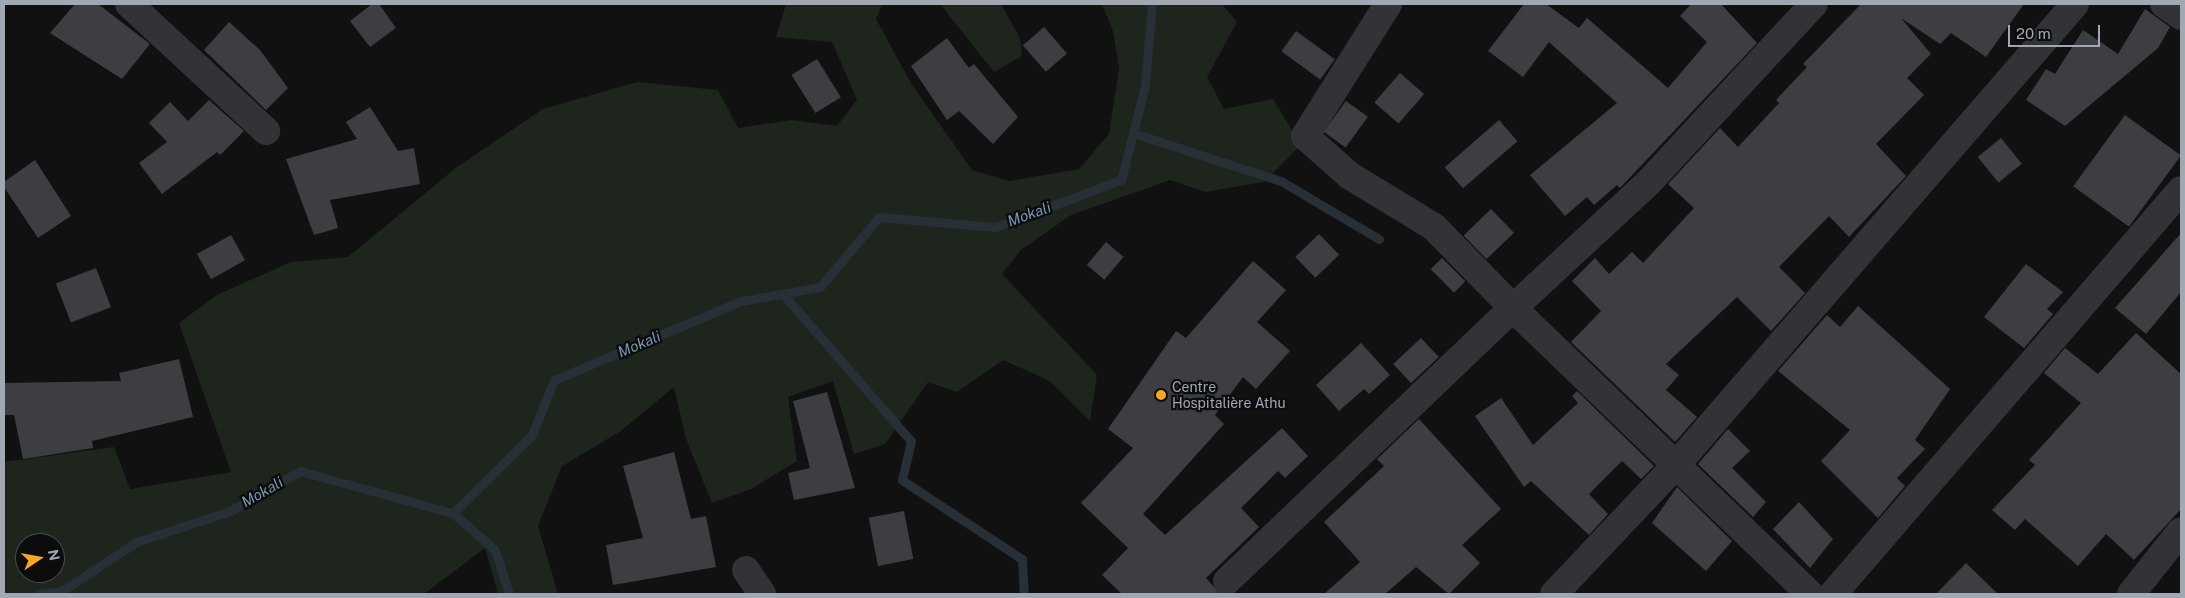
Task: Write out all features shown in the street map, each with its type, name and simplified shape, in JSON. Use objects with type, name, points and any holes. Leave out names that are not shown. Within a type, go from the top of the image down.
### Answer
[{"type":"street","points":[[129,4],[266,131]]},
{"type":"street","points":[[1388,4],[1305,136],[1350,176],[1434,227],[1513,308],[1810,594]]},
{"type":"street","points":[[1227,581],[1513,308],[1648,183],[1814,4]]},
{"type":"street","points":[[1554,594],[1677,464],[2075,4]]},
{"type":"street","points":[[2164,4],[2181,16]]},
{"type":"street","points":[[1833,594],[2181,190]]},
{"type":"street","points":[[2131,594],[2181,531]]},
{"type":"street","points":[[746,570],[762,594]]},
{"type":"shaded area","points":[[786,4],[882,4],[876,19],[912,85],[972,170],[1009,181],[1079,169],[1109,134],[1119,68],[1113,31],[1102,4],[1222,4],[1237,22],[1207,77],[1224,109],[1273,99],[1301,145],[1264,182],[1205,192],[1170,180],[1071,215],[1021,250],[1002,274],[1097,375],[1090,421],[1050,381],[1003,360],[957,392],[928,382],[885,444],[854,454],[833,381],[788,397],[797,461],[751,489],[712,503],[686,439],[674,387],[621,431],[562,466],[538,526],[558,594],[498,594],[485,548],[424,594],[4,594],[4,462],[114,447],[130,489],[231,472],[179,323],[217,295],[291,262],[348,257],[457,167],[543,109],[637,82],[718,90],[738,128],[791,120],[837,126],[857,100],[832,42],[776,37]]},
{"type":"shaded area","points":[[940,4],[1001,4],[1020,38],[1022,56],[994,72]]},
{"type":"building","points":[[75,4],[98,4],[150,44],[122,79],[50,33]]},
{"type":"building","points":[[372,4],[379,4],[396,28],[370,47],[350,21]]},
{"type":"building","points":[[1524,4],[1546,4],[1579,28],[1587,18],[1668,88],[1707,42],[1680,16],[1691,4],[1721,4],[1757,43],[1620,188],[1617,185],[1594,205],[1587,197],[1565,216],[1530,175],[1617,103],[1549,42],[1523,77],[1488,51]]},
{"type":"building","points":[[1861,4],[2024,4],[1986,57],[1951,33],[1940,44],[1901,18],[1931,54],[1907,78],[1924,95],[1876,144],[1906,176],[1849,237],[1829,216],[1779,267],[1805,293],[1771,331],[1737,297],[1666,364],[1679,375],[1666,390],[1697,417],[1675,442],[1571,342],[1601,311],[1572,281],[1595,258],[1609,274],[1632,252],[1643,263],[1694,208],[1668,184],[1720,128],[1738,147],[1779,103],[1776,100],[1807,67],[1803,64]]},
{"type":"building","points":[[2145,9],[2170,27],[2158,48],[2065,126],[2026,100],[2046,69],[2055,74],[2083,30],[2118,54]]},
{"type":"building","points":[[229,22],[260,50],[288,88],[266,110],[204,50]]},
{"type":"building","points":[[1044,27],[1067,53],[1046,72],[1023,45]]},
{"type":"building","points":[[1296,31],[1335,59],[1320,79],[1281,51]]},
{"type":"building","points":[[947,38],[969,68],[974,64],[1018,117],[993,144],[959,111],[947,120],[911,66]]},
{"type":"building","points":[[817,59],[841,97],[815,113],[792,75]]},
{"type":"building","points":[[1400,73],[1424,94],[1399,123],[1374,102]]},
{"type":"building","points":[[209,100],[244,131],[220,155],[217,152],[162,194],[139,163],[167,142],[149,123],[170,102],[188,121]]},
{"type":"building","points":[[1346,101],[1368,117],[1346,148],[1324,132]]},
{"type":"building","points":[[370,107],[398,151],[414,148],[420,184],[330,200],[338,228],[314,235],[286,159],[357,139],[346,122]]},
{"type":"building","points":[[2125,115],[2181,156],[2129,227],[2073,186]]},
{"type":"building","points":[[1499,120],[1517,141],[1463,188],[1445,167]]},
{"type":"building","points":[[2001,138],[2022,164],[1998,183],[1978,157]]},
{"type":"building","points":[[35,160],[71,216],[38,238],[4,187],[4,182]]},
{"type":"building","points":[[1491,209],[1514,233],[1487,259],[1464,235]]},
{"type":"building","points":[[2181,233],[2181,292],[2146,334],[2115,308]]},
{"type":"building","points":[[1319,234],[1339,255],[1315,278],[1295,257]]},
{"type":"building","points":[[231,235],[245,260],[211,279],[197,254]]},
{"type":"building","points":[[1106,242],[1124,257],[1104,280],[1087,265]]},
{"type":"building","points":[[1442,258],[1465,281],[1454,293],[1431,269]]},
{"type":"building","points":[[1253,261],[1286,290],[1257,322],[1290,351],[1256,389],[1243,377],[1215,415],[1224,424],[1143,514],[1165,535],[1282,428],[1308,456],[1285,478],[1278,471],[1241,508],[1259,527],[1206,578],[1220,594],[1122,594],[1102,575],[1128,548],[1081,503],[1133,448],[1108,429],[1176,331],[1186,338]]},
{"type":"building","points":[[2026,264],[2063,292],[2047,309],[2053,314],[2024,348],[1984,317]]},
{"type":"building","points":[[96,268],[111,307],[71,323],[56,283]]},
{"type":"building","points":[[1858,306],[1950,389],[1915,440],[1925,449],[1897,478],[1905,486],[1878,518],[1821,461],[1850,430],[1778,371],[1827,315],[1840,327]]},
{"type":"building","points":[[2136,333],[2181,374],[2181,509],[2134,560],[2106,534],[2078,566],[2025,519],[2015,530],[1992,510],[2035,465],[2029,460],[2081,403],[2044,373],[2065,348],[2098,374]]},
{"type":"building","points":[[1421,338],[1439,357],[1411,383],[1393,364]]},
{"type":"building","points":[[1361,343],[1390,375],[1369,394],[1364,389],[1339,411],[1316,385]]},
{"type":"building","points":[[179,359],[193,417],[92,441],[93,448],[23,459],[14,415],[5,415],[5,383],[121,381],[119,373]]},
{"type":"building","points":[[1577,391],[1654,466],[1641,479],[1622,461],[1589,494],[1608,514],[1589,535],[1531,481],[1524,487],[1475,416],[1501,398],[1533,445],[1578,403],[1572,396]]},
{"type":"building","points":[[827,392],[855,488],[794,500],[788,473],[810,468],[793,401]]},
{"type":"building","points":[[1419,419],[1501,509],[1462,545],[1480,563],[1449,594],[1416,567],[1385,594],[1324,594],[1360,562],[1324,522],[1384,466],[1377,459]]},
{"type":"building","points":[[1728,429],[1750,451],[1732,468],[1766,502],[1753,517],[1698,464]]},
{"type":"building","points":[[674,452],[691,519],[706,516],[716,567],[613,585],[606,545],[643,538],[623,466]]},
{"type":"building","points":[[1677,487],[1732,541],[1706,571],[1652,523]]},
{"type":"building","points":[[1799,502],[1833,539],[1810,568],[1773,529]]},
{"type":"building","points":[[904,511],[913,559],[878,566],[869,518]]},
{"type":"building","points":[[1966,563],[1998,594],[1936,594]]},
{"type":"waterway","name":"Mokali","points":[[40,594],[62,591],[136,542],[230,511],[300,471],[453,513],[532,435],[554,380],[741,301],[820,287],[879,217],[995,227],[1121,180],[1145,85],[1152,4]]},
{"type":"waterway","points":[[1133,133],[1281,181],[1379,239]]},
{"type":"waterway","points":[[783,294],[911,441],[902,480],[1022,559],[1024,594]]},
{"type":"waterway","points":[[453,513],[495,550],[509,594]]},
{"type":"place","name":"Centre Hospitalière Athu","points":[[1161,395]]}]
